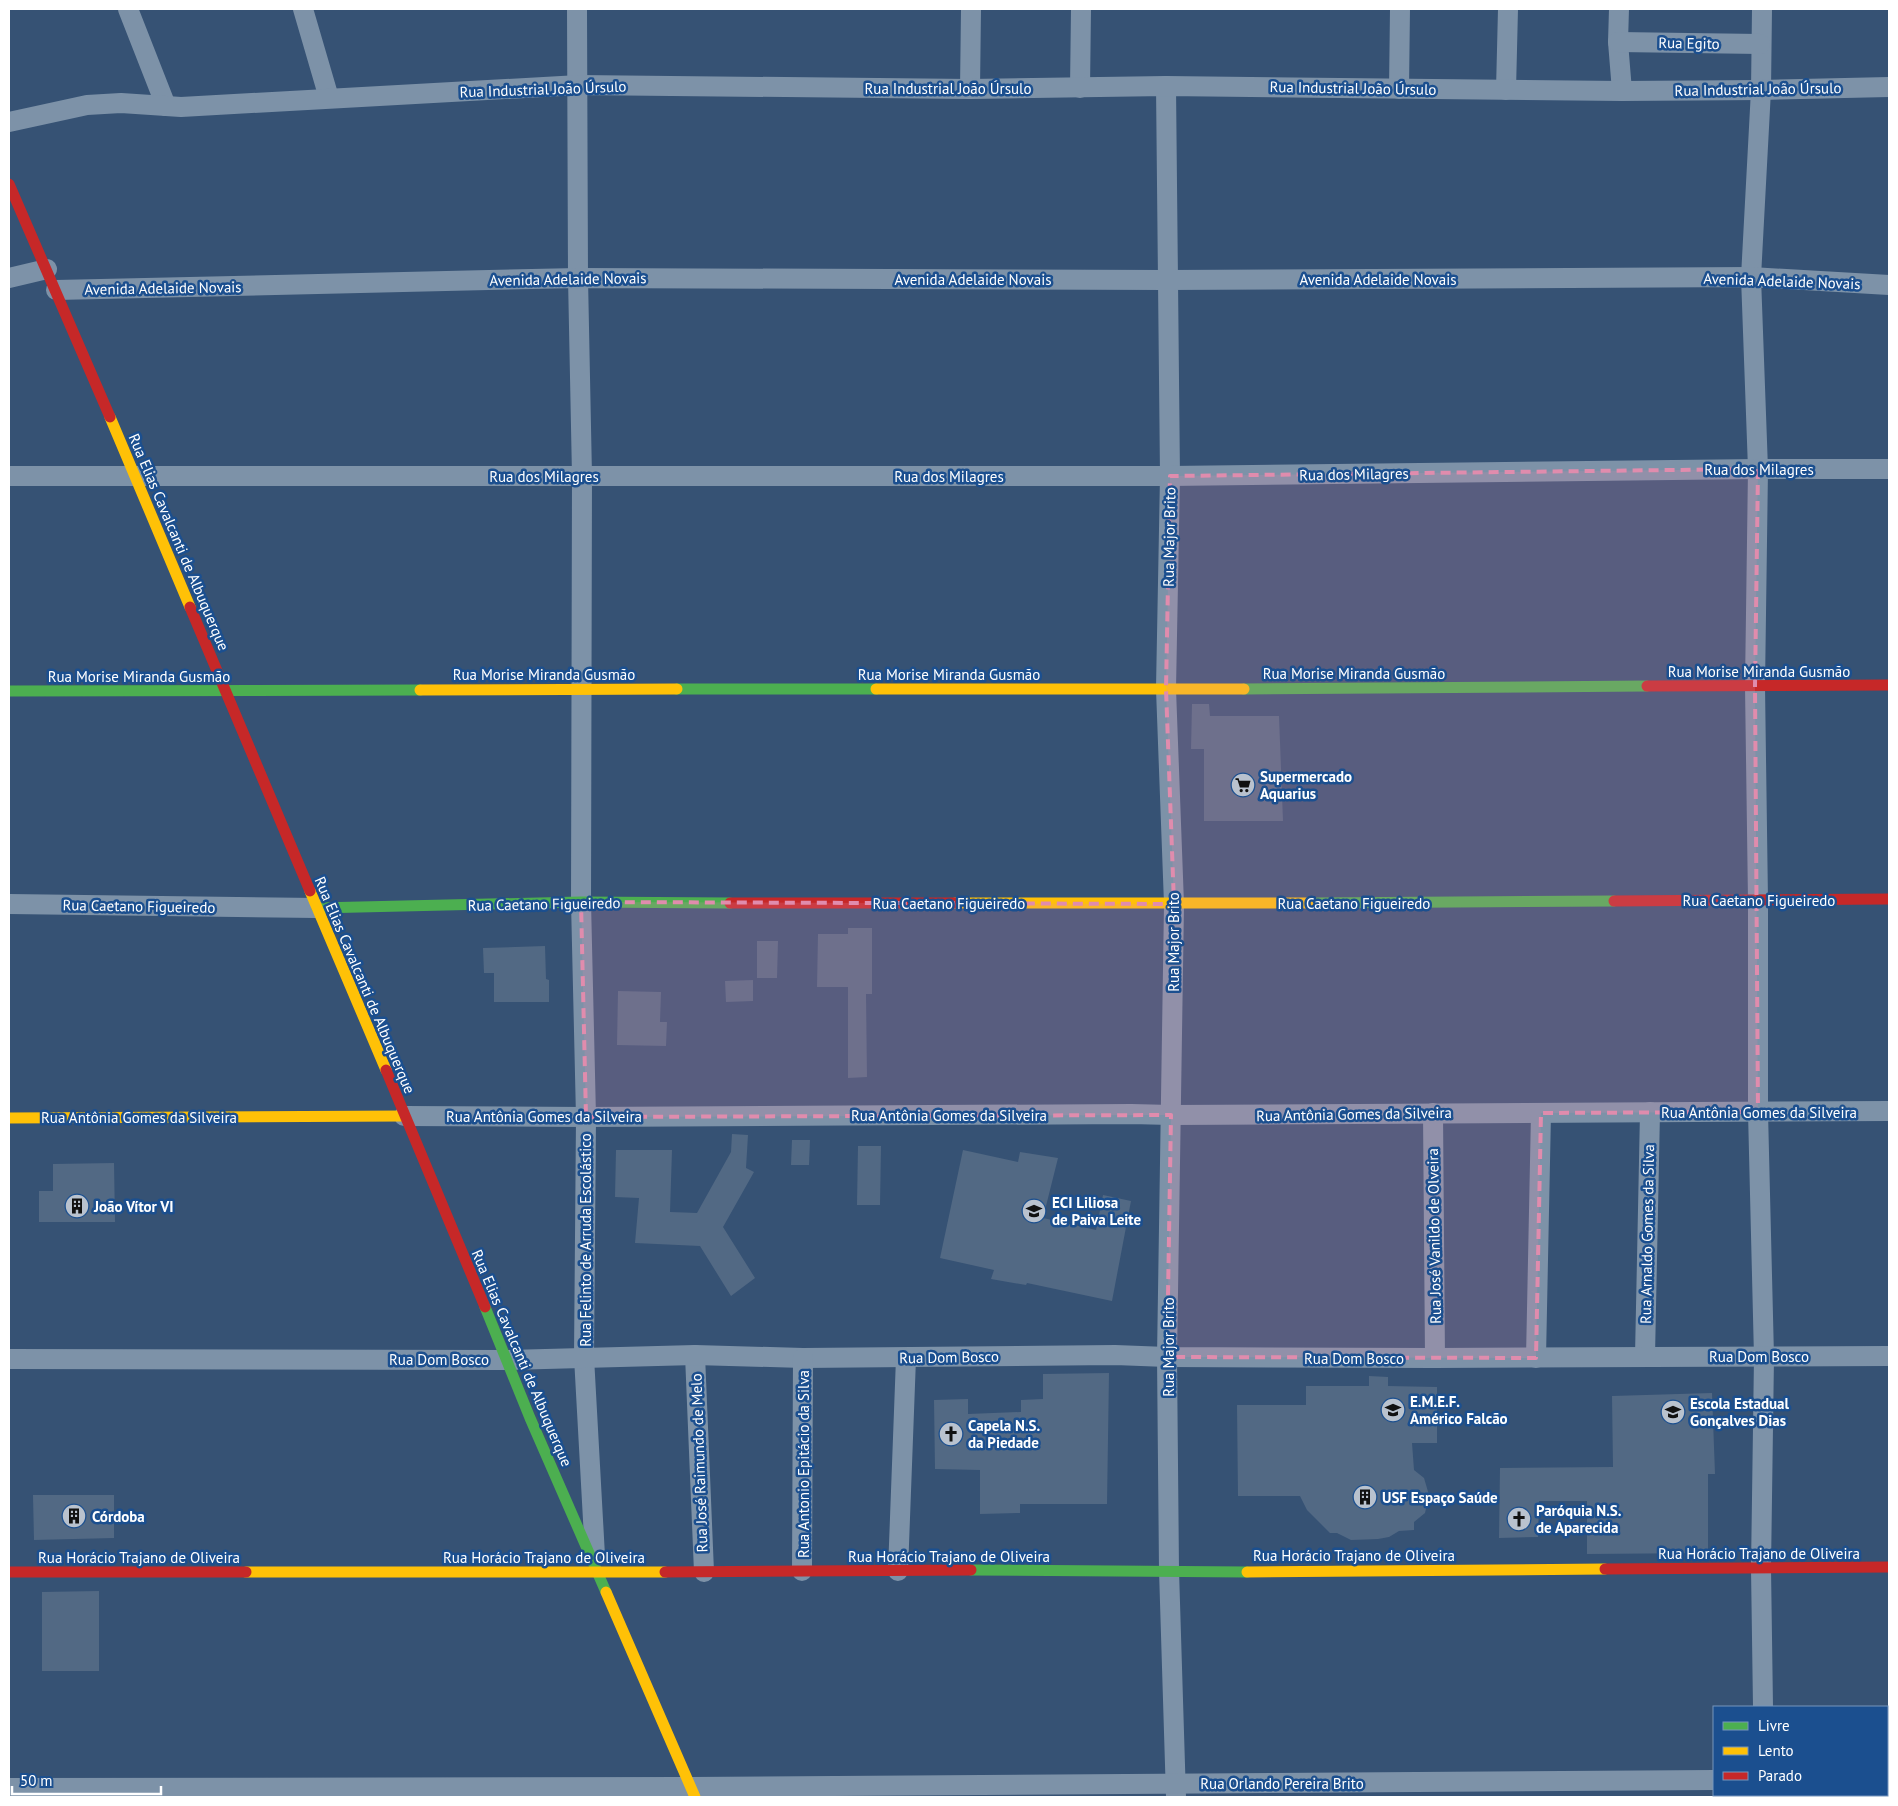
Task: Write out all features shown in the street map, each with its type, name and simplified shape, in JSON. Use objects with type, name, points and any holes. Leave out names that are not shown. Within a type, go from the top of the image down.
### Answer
[{"type":"street","points":[[128,9],[166,106]]},
{"type":"street","points":[[303,9],[329,98]]},
{"type":"street","name":"Rua Felinto de Arruda Escolástico","points":[[578,9],[578,278],[582,476],[580,902],[586,1117],[584,1357],[596,1572]]},
{"type":"street","points":[[970,89],[971,9]]},
{"type":"street","points":[[1080,88],[1081,9]]},
{"type":"street","points":[[1399,89],[1400,9]]},
{"type":"street","points":[[1506,90],[1508,9]]},
{"type":"street","points":[[1619,9],[1618,42],[1622,91]]},
{"type":"street","points":[[1762,9],[1760,44],[1762,90],[1751,277],[1758,469],[1755,686],[1758,1112],[1764,1357],[1761,1568],[1763,1706]]},
{"type":"street","name":"Rua Egito","points":[[1618,42],[1760,44]]},
{"type":"street","name":"Rua Industrial João Úrsulo","points":[[9,122],[87,106],[121,103],[181,107],[579,85],[970,89],[1166,86],[1622,91],[1762,90],[1889,86]]},
{"type":"street","name":"Rua Major Brito","points":[[1166,86],[1170,476],[1166,689],[1174,904],[1167,1357],[1169,1570],[1176,1791]]},
{"type":"street","name":"Rua Elias Cavalcanti de Albuquerque","points":[[9,184],[226,691],[530,1418],[692,1792]]},
{"type":"street","points":[[9,278],[47,269]]},
{"type":"street","name":"Avenida Adelaide Novais","points":[[56,290],[578,278],[1167,280],[1751,277],[1889,285]]},
{"type":"street","name":"Rua dos Milagres","points":[[9,476],[1170,476],[1889,469]]},
{"type":"street","name":"Rua Morise Miranda Gusmão","points":[[9,691],[1166,689],[1889,685]]},
{"type":"street","name":"Rua Caetano Figueiredo","points":[[9,904],[317,908],[580,902],[1174,904],[1889,899]]},
{"type":"street","name":"Rua Antônia Gomes da Silveira","points":[[9,1118],[1889,1111]]},
{"type":"street","name":"Rua Arnaldo Gomes da Silva","points":[[1645,1356],[1650,1112]]},
{"type":"street","name":"Rua José Vanildo de Olveira","points":[[1433,1113],[1435,1358]]},
{"type":"street","points":[[1536,1358],[1541,1113]]},
{"type":"street","name":"Rua Dom Bosco","points":[[9,1359],[507,1360],[695,1355],[803,1358],[1115,1355],[1167,1357],[1435,1358],[1889,1356]]},
{"type":"street","name":"Rua José Raimundo de Melo","points":[[695,1355],[704,1572]]},
{"type":"street","name":"Rua Antonio Epitácio da Silva","points":[[802,1571],[803,1358]]},
{"type":"street","points":[[898,1571],[906,1358]]},
{"type":"street","name":"Rua Horácio Trajano de Oliveira","points":[[9,1572],[1169,1570],[1304,1572],[1889,1567]]},
{"type":"street","name":"Rua Orlando Pereira Brito","points":[[9,1788],[692,1792],[1176,1791],[1713,1780]]},
{"type":"highlighted area","points":[[1758,469],[1755,686],[1758,1112],[1541,1113],[1536,1358],[1167,1357],[1171,1115],[586,1117],[581,902],[1174,904],[1166,689],[1170,476]]},
{"type":"building","name":"Supermercado Aquarius","points":[[1192,704],[1209,704],[1210,716],[1279,716],[1283,821],[1204,821],[1204,749],[1191,749]]},
{"type":"building","points":[[848,928],[872,928],[872,994],[866,994],[867,1077],[848,1078],[848,987],[817,987],[818,934],[848,934]]},
{"type":"building","points":[[757,941],[778,941],[777,978],[757,978]]},
{"type":"building","points":[[545,946],[546,979],[549,980],[549,1002],[494,1002],[494,973],[484,973],[483,948]]},
{"type":"building","points":[[753,980],[753,1001],[726,1002],[725,981]]},
{"type":"building","points":[[618,991],[661,992],[660,1022],[667,1022],[666,1046],[617,1045]]},
{"type":"building","points":[[732,1134],[748,1135],[746,1168],[754,1172],[723,1227],[755,1278],[731,1296],[700,1246],[635,1243],[639,1198],[615,1197],[616,1150],[672,1150],[670,1212],[697,1213],[731,1152]]},
{"type":"building","points":[[792,1140],[810,1140],[809,1165],[791,1165]]},
{"type":"building","points":[[858,1146],[881,1146],[880,1205],[857,1205]]},
{"type":"building","points":[[963,1150],[1018,1162],[1020,1152],[1058,1158],[1043,1218],[1096,1230],[1103,1195],[1131,1201],[1112,1301],[1027,1283],[1026,1285],[991,1279],[994,1270],[940,1258]]},
{"type":"building","name":"João Vítor VI","points":[[114,1163],[115,1222],[39,1222],[39,1191],[53,1191],[53,1164]]},
{"type":"building","points":[[1109,1373],[1107,1504],[1020,1504],[1020,1513],[980,1514],[980,1470],[935,1469],[934,1400],[968,1399],[968,1414],[1021,1412],[1021,1400],[1043,1399],[1043,1374]]},
{"type":"building","points":[[1369,1376],[1388,1377],[1388,1386],[1437,1387],[1437,1443],[1412,1443],[1414,1470],[1424,1478],[1429,1495],[1425,1513],[1414,1522],[1414,1530],[1399,1531],[1389,1537],[1378,1539],[1351,1540],[1337,1533],[1330,1533],[1307,1510],[1300,1496],[1238,1496],[1237,1405],[1306,1405],[1306,1386],[1369,1386]]},
{"type":"building","points":[[1712,1393],[1715,1474],[1708,1474],[1708,1553],[1587,1554],[1587,1501],[1539,1501],[1538,1537],[1499,1538],[1500,1468],[1613,1467],[1612,1396]]},
{"type":"building","name":"Córdoba","points":[[33,1495],[114,1495],[114,1538],[34,1540]]},
{"type":"building","points":[[99,1591],[99,1671],[42,1671],[42,1592]]},
{"type":"traffic: fast","points":[[1244,689],[1647,686]]},
{"type":"traffic: fast","points":[[677,689],[876,689]]},
{"type":"traffic: fast","points":[[9,691],[420,690]]},
{"type":"traffic: fast","points":[[1313,903],[1614,901]]},
{"type":"traffic: fast","points":[[317,908],[581,902],[730,903]]},
{"type":"traffic: fast","points":[[485,1307],[530,1418],[606,1592]]},
{"type":"traffic: fast","points":[[971,1570],[1247,1572]]},
{"type":"traffic: slow","points":[[110,417],[190,607]]},
{"type":"traffic: slow","points":[[420,690],[677,689]]},
{"type":"traffic: slow","points":[[876,689],[1244,689]]},
{"type":"traffic: slow","points":[[310,891],[386,1070]]},
{"type":"traffic: slow","points":[[955,903],[1313,903]]},
{"type":"traffic: slow","points":[[9,1118],[404,1116]]},
{"type":"traffic: slow","points":[[1247,1572],[1605,1569]]},
{"type":"traffic: slow","points":[[246,1572],[665,1572]]},
{"type":"traffic: slow","points":[[606,1592],[695,1797]]},
{"type":"traffic: jam","points":[[9,184],[110,417]]},
{"type":"traffic: jam","points":[[190,607],[310,891]]},
{"type":"traffic: jam","points":[[1647,686],[1889,685]]},
{"type":"traffic: jam","points":[[1614,901],[1889,899]]},
{"type":"traffic: jam","points":[[730,903],[955,903]]},
{"type":"traffic: jam","points":[[386,1070],[485,1307]]},
{"type":"traffic: jam","points":[[1605,1569],[1889,1567]]},
{"type":"traffic: jam","points":[[665,1572],[971,1570]]},
{"type":"traffic: jam","points":[[9,1572],[246,1572]]},
{"type":"place","name":"Supermercado Aquarius","points":[[1243,785]]},
{"type":"place","name":"João Vítor VI","points":[[77,1206]]},
{"type":"place","name":"ECI Liliosa de Paiva Leite","points":[[1034,1211]]},
{"type":"place","name":"E.M.E.F. Américo Falcão","points":[[1393,1410]]},
{"type":"place","name":"Escola Estadual Gonçalves Dias","points":[[1673,1412]]},
{"type":"place","name":"Capela N.S. da Piedade","points":[[951,1434]]},
{"type":"place","name":"USF Espaço Saúde","points":[[1365,1497]]},
{"type":"place","name":"Córdoba","points":[[74,1516]]},
{"type":"place","name":"Paróquia N.S. de Aparecida","points":[[1519,1519]]}]
